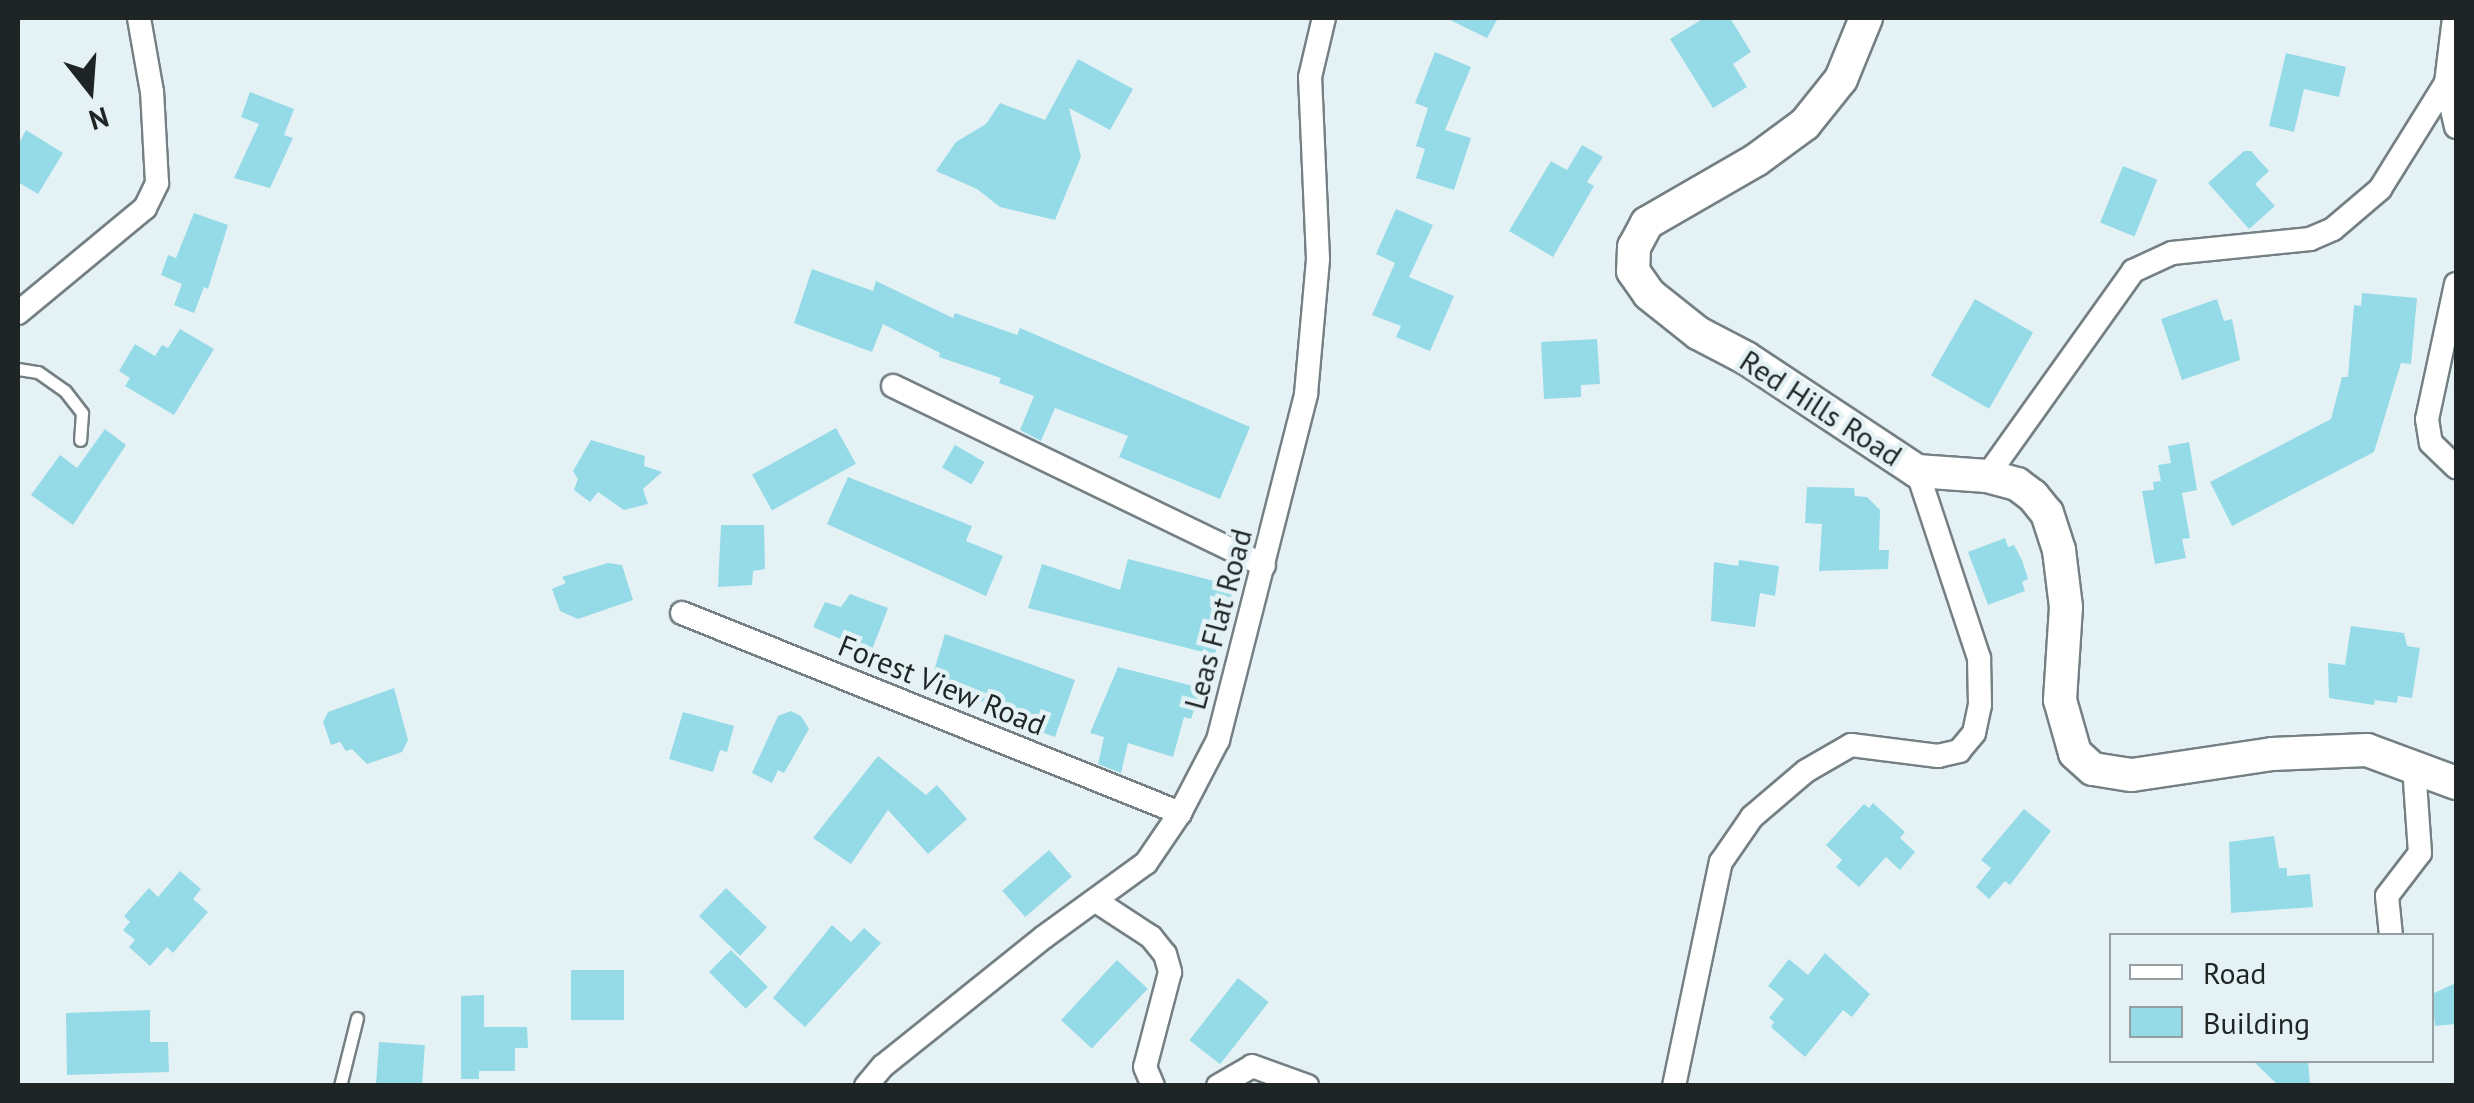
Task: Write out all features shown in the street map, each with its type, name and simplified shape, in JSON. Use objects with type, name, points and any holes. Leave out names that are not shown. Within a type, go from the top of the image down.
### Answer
[{"type":"main road","name":"Red Hills Road","points":[[1866,18],[1841,79],[1805,124],[1756,160],[1646,223],[1634,247],[1633,271],[1649,294],[1698,333],[1746,358],[1917,471],[1987,476],[2017,484],[2047,513],[2060,550],[2066,606],[2060,700],[2076,753],[2093,769],[2132,775],[2272,754],[2367,750],[2456,783]]},
{"type":"street","points":[[18,313],[145,208],[157,184],[152,92],[139,18]]},
{"type":"street","name":"Leas Flat Road","points":[[866,1086],[1044,937],[1146,863],[1180,813],[1218,740],[1306,394],[1318,260],[1310,76],[1324,18]]},
{"type":"street","points":[[2454,18],[2446,83],[2456,127]]},
{"type":"street","points":[[1987,476],[2133,271],[2172,253],[2310,239],[2333,228],[2380,189],[2446,83]]},
{"type":"street","points":[[2456,284],[2426,420],[2430,442],[2456,467]]},
{"type":"street","points":[[893,386],[1264,564]]},
{"type":"street","points":[[1674,1086],[1721,862],[1752,817],[1806,771],[1850,745],[1938,756],[1959,751],[1974,733],[1980,705],[1978,658],[1917,471]]},
{"type":"street","name":"Forest View Road","points":[[682,613],[1180,813]]},
{"type":"street","points":[[2391,933],[2387,896],[2420,853],[2414,767]]},
{"type":"street","points":[[1096,901],[1151,937],[1164,954],[1170,972],[1145,1067],[1153,1086]]},
{"type":"street","points":[[1218,1086],[1252,1066],[1307,1086]]},
{"type":"lane","points":[[18,369],[38,372],[65,391],[82,413],[80,440]]},
{"type":"lane","points":[[340,1086],[358,1018]]},
{"type":"building","points":[[1446,18],[1498,18],[1487,38]]},
{"type":"building","points":[[1704,18],[1730,18],[1751,52],[1733,64],[1747,87],[1713,108],[1670,39]]},
{"type":"building","points":[[1435,52],[1471,67],[1445,130],[1471,138],[1454,190],[1416,178],[1425,149],[1416,146],[1428,108],[1415,103]]},
{"type":"building","points":[[2286,53],[2346,67],[2339,97],[2304,89],[2294,132],[2269,126]]},
{"type":"building","points":[[1078,59],[1133,89],[1110,130],[1069,108],[1081,157],[1055,220],[1000,207],[977,189],[936,171],[956,142],[986,124],[1000,103],[1045,120]]},
{"type":"building","points":[[250,92],[294,109],[284,135],[293,138],[270,188],[234,178],[259,124],[241,117]]},
{"type":"building","points":[[26,130],[63,153],[38,194],[18,182],[18,145]]},
{"type":"building","points":[[1582,145],[1603,157],[1587,182],[1594,186],[1553,257],[1509,231],[1551,161],[1567,170]]},
{"type":"building","points":[[2244,151],[2251,151],[2269,171],[2255,184],[2275,206],[2249,229],[2208,183]]},
{"type":"building","points":[[2123,166],[2157,180],[2134,236],[2100,223]]},
{"type":"building","points":[[1396,209],[1433,225],[1409,277],[1454,296],[1430,351],[1396,337],[1401,326],[1372,315],[1395,263],[1376,254]]},
{"type":"building","points":[[194,213],[228,225],[208,289],[204,287],[194,313],[174,305],[182,284],[161,275],[168,255],[176,258]]},
{"type":"building","points":[[812,269],[873,291],[876,281],[953,318],[955,313],[1017,335],[1020,328],[1250,427],[1220,499],[1119,457],[1128,436],[1055,408],[1041,441],[1020,430],[1034,396],[999,383],[1001,378],[939,357],[940,353],[883,324],[872,352],[794,323]]},
{"type":"building","points":[[2362,293],[2417,298],[2411,364],[2401,363],[2374,452],[2232,526],[2210,482],[2331,419],[2342,377],[2348,377],[2354,305],[2361,306]]},
{"type":"building","points":[[1975,299],[2033,332],[1989,409],[1931,375]]},
{"type":"building","points":[[2217,299],[2224,321],[2232,319],[2240,360],[2182,380],[2161,319]]},
{"type":"building","points":[[180,329],[214,349],[174,415],[125,386],[130,378],[119,371],[135,344],[155,356],[162,345],[168,348]]},
{"type":"building","points":[[1597,339],[1600,384],[1581,385],[1581,397],[1544,399],[1541,342]]},
{"type":"building","points":[[836,428],[856,464],[772,510],[752,475]]},
{"type":"building","points":[[105,429],[126,445],[73,525],[31,495],[60,455],[77,468]]},
{"type":"building","points":[[591,440],[645,456],[644,466],[662,472],[643,489],[648,504],[624,510],[598,492],[590,502],[574,490],[578,479],[573,471]]},
{"type":"building","points":[[2189,442],[2197,490],[2182,493],[2190,538],[2182,539],[2186,558],[2155,564],[2142,491],[2154,490],[2153,482],[2161,481],[2158,465],[2171,463],[2168,446]]},
{"type":"building","points":[[955,445],[984,462],[971,485],[942,468]]},
{"type":"building","points":[[848,477],[972,526],[966,541],[1003,556],[986,596],[827,524]]},
{"type":"building","points":[[1807,487],[1854,488],[1855,496],[1867,497],[1880,510],[1879,550],[1889,550],[1888,569],[1819,571],[1822,524],[1805,523]]},
{"type":"building","points":[[721,525],[764,525],[765,569],[753,571],[752,585],[718,587]]},
{"type":"building","points":[[2005,538],[2008,547],[2014,545],[2022,560],[2028,579],[2022,582],[2025,591],[1988,605],[1968,552]]},
{"type":"building","points":[[1128,559],[1234,586],[1215,655],[1028,608],[1042,564],[1120,590]]},
{"type":"building","points":[[1739,560],[1779,566],[1775,596],[1760,593],[1755,627],[1711,621],[1714,562],[1738,566]]},
{"type":"building","points":[[608,563],[622,565],[633,600],[578,619],[560,611],[552,589],[566,583],[562,577]]},
{"type":"building","points":[[850,594],[888,608],[870,655],[850,650],[843,640],[813,627],[825,602],[841,607]]},
{"type":"building","points":[[2351,626],[2404,633],[2407,646],[2420,648],[2412,698],[2398,696],[2397,703],[2375,700],[2374,705],[2329,698],[2328,663],[2345,665]]},
{"type":"building","points":[[945,634],[1075,680],[1055,737],[990,714],[994,705],[944,690],[945,685],[931,681]]},
{"type":"building","points":[[1118,667],[1201,688],[1191,719],[1184,717],[1173,757],[1128,743],[1121,773],[1098,764],[1104,737],[1090,733]]},
{"type":"building","points":[[394,688],[408,740],[402,752],[367,764],[352,749],[346,751],[340,742],[331,745],[323,722],[328,712]]},
{"type":"building","points":[[791,711],[801,716],[809,729],[784,773],[778,770],[772,783],[752,773],[778,716]]},
{"type":"building","points":[[683,712],[734,726],[727,752],[720,750],[713,772],[669,759]]},
{"type":"building","points":[[878,756],[926,795],[937,785],[967,819],[928,854],[888,810],[851,864],[813,838]]},
{"type":"building","points":[[1873,803],[1905,832],[1900,838],[1915,852],[1900,870],[1886,857],[1859,887],[1836,867],[1842,860],[1826,845],[1864,804],[1869,808]]},
{"type":"building","points":[[2024,809],[2051,831],[2010,885],[2005,881],[1989,899],[1976,887],[1991,868],[1981,860]]},
{"type":"building","points":[[2274,836],[2279,868],[2287,868],[2287,876],[2310,874],[2313,907],[2231,913],[2229,842]]},
{"type":"building","points":[[1049,850],[1072,876],[1025,917],[1002,891]]},
{"type":"building","points":[[180,871],[201,889],[193,899],[208,912],[173,953],[167,947],[150,966],[129,947],[135,940],[123,930],[130,922],[124,916],[149,888],[158,897]]},
{"type":"building","points":[[726,888],[767,928],[740,956],[699,916]]},
{"type":"building","points":[[832,925],[851,942],[864,928],[881,943],[805,1027],[773,998]]},
{"type":"building","points":[[731,950],[768,987],[746,1009],[709,972]]},
{"type":"building","points":[[1825,953],[1870,994],[1852,1017],[1843,1010],[1805,1057],[1771,1027],[1774,1022],[1769,1018],[1784,999],[1768,986],[1789,959],[1808,975]]},
{"type":"building","points":[[1117,960],[1148,989],[1092,1049],[1061,1020]]},
{"type":"building","points":[[571,970],[624,970],[624,1020],[571,1020]]},
{"type":"building","points":[[1238,978],[1269,1002],[1220,1064],[1189,1040]]},
{"type":"building","points":[[2456,983],[2456,1024],[2435,1026],[2434,993]]},
{"type":"building","points":[[484,995],[484,1027],[527,1027],[528,1048],[515,1048],[515,1071],[479,1071],[479,1079],[461,1079],[461,996]]},
{"type":"building","points":[[150,1010],[150,1042],[168,1042],[169,1072],[67,1075],[66,1013]]},
{"type":"building","points":[[379,1042],[425,1045],[422,1086],[376,1086]]},
{"type":"building","points":[[2255,1063],[2308,1063],[2310,1086],[2279,1086]]}]
